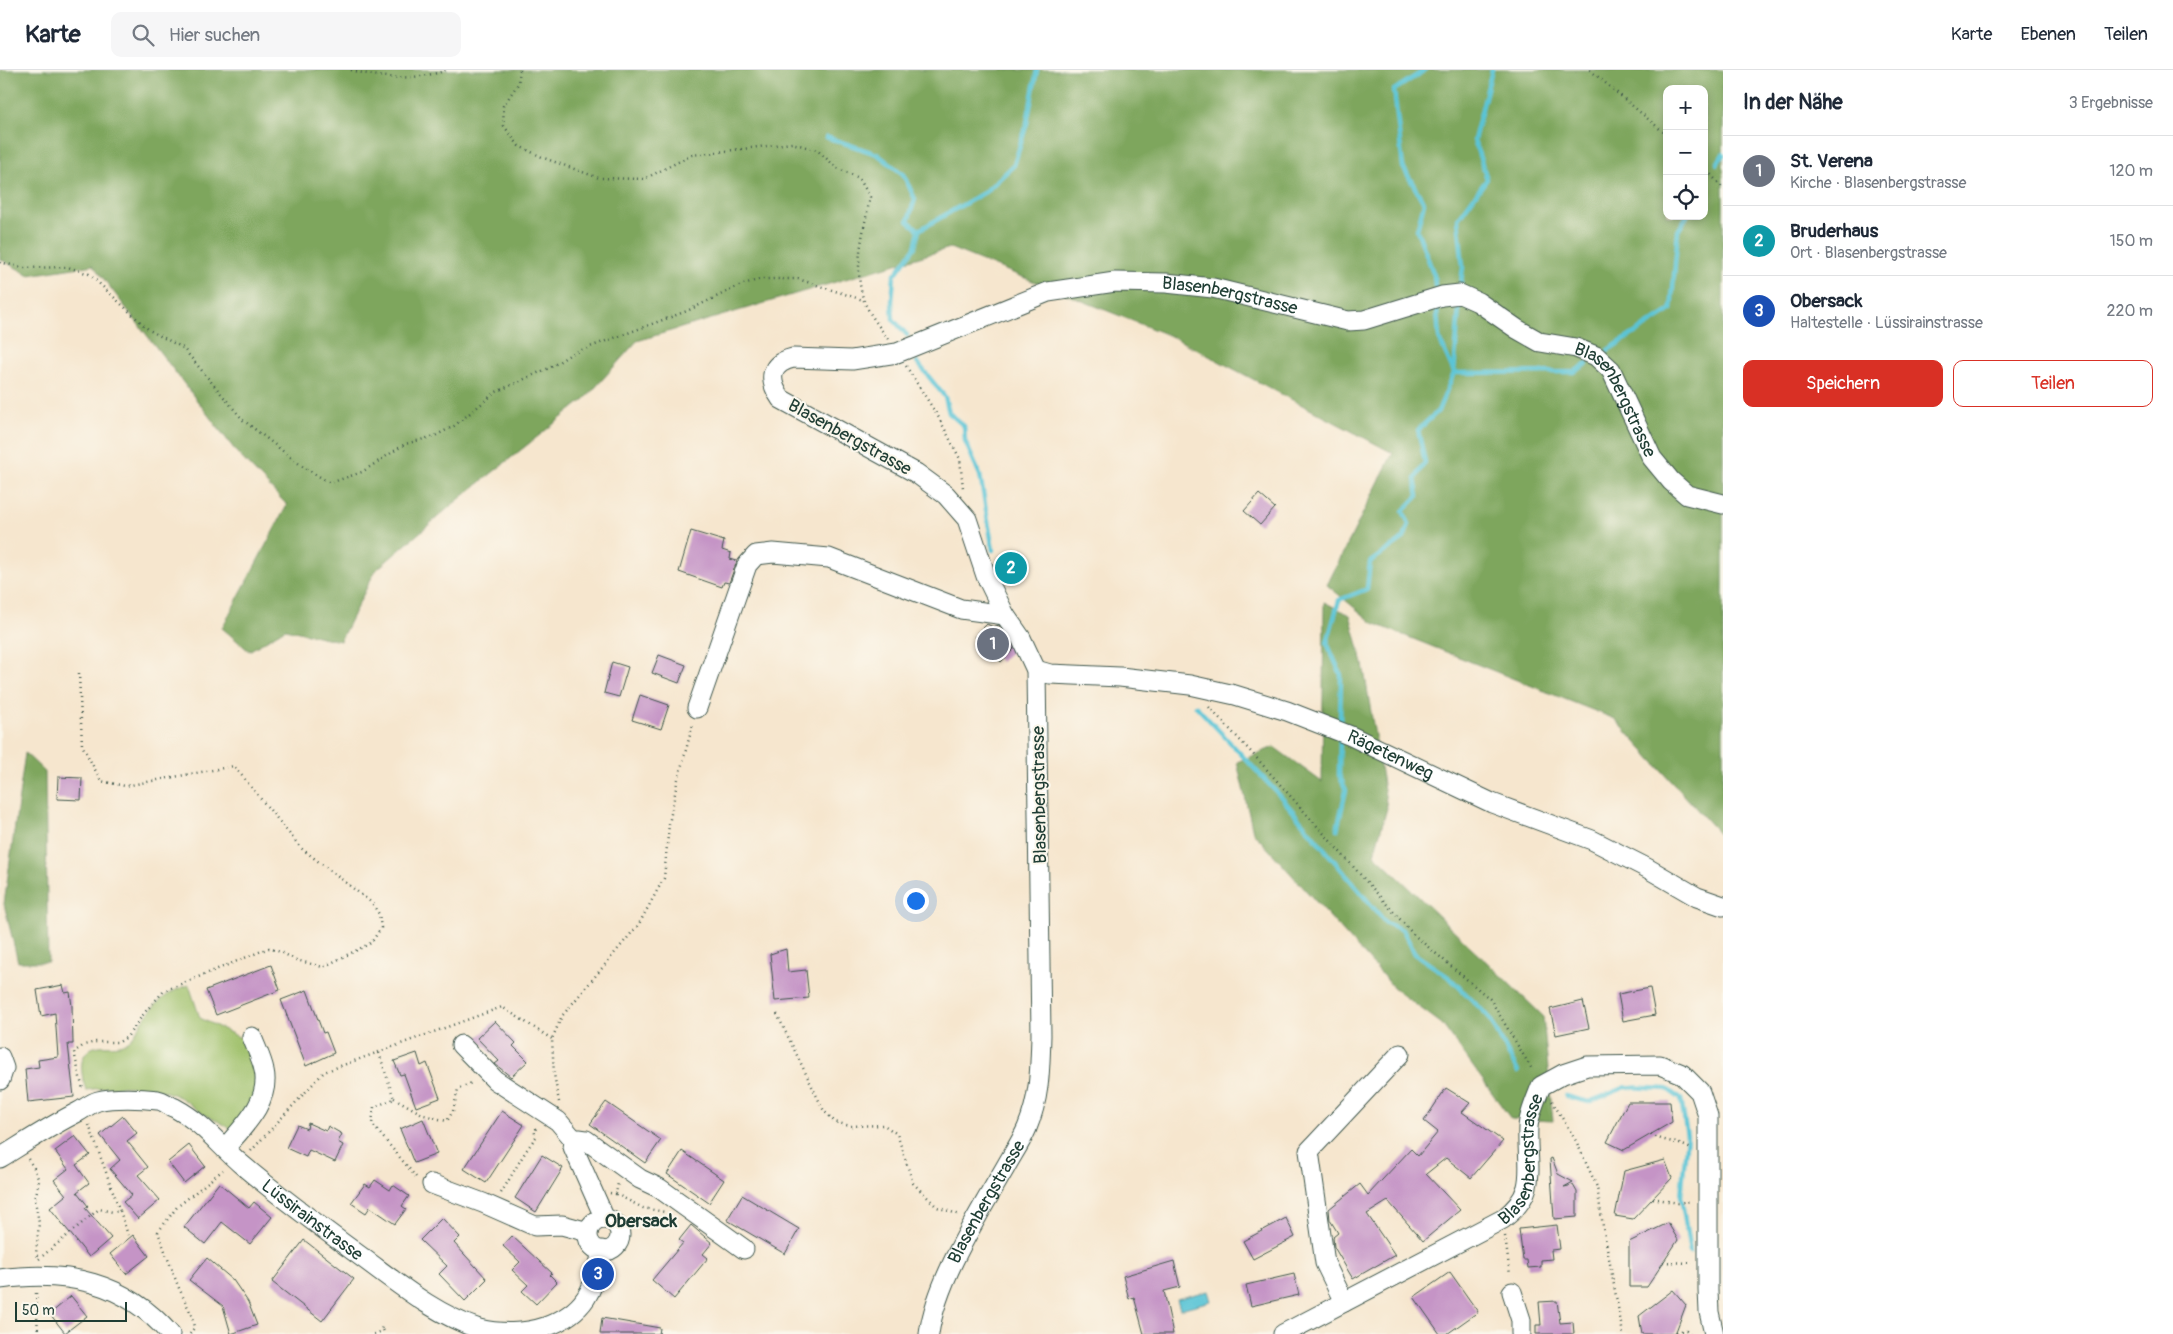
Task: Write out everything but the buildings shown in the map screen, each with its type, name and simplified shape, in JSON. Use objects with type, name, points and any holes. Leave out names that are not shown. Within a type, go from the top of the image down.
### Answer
[{"type":"street","name":"Blasenbergstrasse","points":[[930,1334],[932,1313],[975,1221],[1027,1129],[1040,1085],[1036,670],[1021,638],[1005,615],[986,576],[967,520],[946,496],[916,473],[781,399],[774,389],[772,377],[776,367],[784,360],[793,358],[852,360],[897,353],[1048,292],[1098,283],[1166,283],[1214,288],[1348,321],[1364,320],[1442,296],[1460,294],[1478,302],[1517,329],[1540,342],[1576,348],[1596,356],[1611,370],[1652,458],[1671,481],[1687,495],[1723,504]]},
{"type":"street","points":[[697,708],[748,565],[756,555],[773,552],[829,558],[961,609],[1005,615]]},
{"type":"street","name":"Rägetenweg","points":[[1036,670],[1050,674],[1120,677],[1190,686],[1234,695],[1326,725],[1492,803],[1592,840],[1647,868],[1697,897],[1723,906]]},
{"type":"street","points":[[226,1157],[256,1110],[264,1089],[264,1071],[252,1037]]},
{"type":"street","points":[[461,1045],[495,1080],[558,1121],[575,1141]]},
{"type":"street","points":[[1344,1302],[1325,1263],[1309,1151],[1400,1054]]},
{"type":"street","points":[[0,1057],[4,1068],[0,1080]]},
{"type":"street","name":"Blasenbergstrasse","points":[[1283,1334],[1503,1220],[1512,1212],[1526,1194],[1530,1172],[1528,1126],[1541,1086],[1563,1074],[1587,1066],[1660,1065],[1682,1074],[1700,1092],[1708,1116],[1715,1208],[1709,1312],[1714,1334]]},
{"type":"street","name":"Lüssirainstrasse","points":[[0,1158],[48,1127],[86,1112],[98,1101],[160,1100],[194,1119],[226,1157],[240,1163],[336,1238],[428,1306],[480,1330],[504,1333],[563,1328],[587,1298],[598,1274],[602,1250]]},
{"type":"street","points":[[575,1141],[579,1139],[586,1140],[640,1179],[659,1188],[744,1249]]},
{"type":"street","points":[[575,1141],[573,1147],[605,1219],[616,1226],[619,1238],[611,1249],[602,1250],[591,1244],[588,1232],[592,1224],[605,1219]]},
{"type":"street","points":[[432,1184],[535,1226],[562,1225],[588,1232]]},
{"type":"street","points":[[0,1279],[38,1267],[62,1277],[91,1282],[119,1292],[141,1306],[170,1334]]},
{"type":"street","points":[[1512,1292],[1521,1320],[1521,1334]]},
{"type":"path","points":[[351,70],[390,78],[421,78],[449,70]]},
{"type":"path","points":[[520,70],[518,84],[503,106],[504,126],[519,146],[544,158],[599,178],[644,179],[692,155],[792,143],[816,150],[837,168],[859,178],[870,197],[858,264],[864,300],[872,318],[939,418],[960,459],[964,494]]},
{"type":"path","points":[[1590,70],[1663,132]]},
{"type":"path","points":[[1708,171],[1723,188]]},
{"type":"path","points":[[0,262],[23,268],[68,267],[89,274],[149,330],[183,348],[243,420],[302,466],[330,483],[362,472],[405,444],[435,436],[448,429],[496,392],[550,367],[571,354],[687,311],[743,284],[762,279],[798,279],[864,300]]},
{"type":"path","points":[[79,673],[82,745],[101,781],[126,786],[234,766],[301,848],[372,903],[379,914],[381,928],[371,943],[323,967],[296,960],[269,948],[164,990],[145,1012],[127,1038],[119,1042],[96,1042],[84,1045],[74,1052],[86,1112],[128,1234]]},
{"type":"path","points":[[1190,686],[1414,935],[1490,999],[1529,1062],[1541,1086],[1559,1111],[1598,1187],[1603,1226],[1623,1334]]},
{"type":"path","points":[[558,1121],[560,1112],[554,1074],[552,1039],[562,1016],[639,924],[664,878],[669,824],[676,783],[697,708]]},
{"type":"path","points":[[251,1151],[324,1072],[502,1007],[552,1039]]},
{"type":"path","points":[[777,1014],[824,1112],[835,1122],[850,1126],[884,1125],[897,1134],[913,1183],[937,1207],[975,1221]]},
{"type":"path","points":[[379,1053],[393,1097],[434,1119],[447,1121],[453,1111],[458,1089],[474,1082]]},
{"type":"path","points":[[393,1097],[394,1099],[374,1107],[372,1124],[419,1181],[432,1184]]},
{"type":"path","points":[[494,1208],[518,1166],[520,1159],[536,1137],[534,1130],[536,1128]]},
{"type":"path","points":[[1651,1134],[1656,1138],[1681,1142],[1693,1149]]},
{"type":"path","points":[[190,1334],[194,1328],[192,1316],[178,1286],[158,1232],[226,1157]]},
{"type":"path","points":[[28,1160],[34,1168],[39,1182],[35,1200],[38,1223],[36,1254],[38,1267],[38,1334]]},
{"type":"path","points":[[618,1186],[616,1193],[636,1204]]},
{"type":"path","points":[[1653,1198],[1678,1203],[1690,1201]]},
{"type":"path","points":[[38,1267],[99,1209],[113,1212],[120,1211]]},
{"type":"path","points":[[1503,1220],[1512,1292]]},
{"type":"path","points":[[1663,1262],[1690,1264],[1699,1261]]},
{"type":"path","points":[[374,1334],[380,1332],[382,1327],[385,1334]]},
{"type":"path","points":[[1676,1332],[1686,1330],[1690,1334]]},
{"type":"green space","points":[[0,70],[1723,70],[1723,838],[1615,719],[1373,623],[1327,585],[1393,453],[1173,337],[950,248],[637,341],[585,399],[453,504],[375,571],[340,641],[285,629],[249,651],[222,628],[287,505],[238,454],[93,265],[29,275],[0,259]]},
{"type":"green space","points":[[1324,602],[1350,615],[1363,664],[1387,808],[1374,854],[1543,1016],[1553,1121],[1511,1119],[1442,1024],[1396,990],[1253,832],[1237,762],[1274,747],[1322,782]]},
{"type":"green space","points":[[25,753],[45,772],[48,962],[18,962],[4,904]]},
{"type":"green space","points":[[189,985],[200,1018],[245,1040],[256,1069],[257,1096],[232,1130],[201,1113],[181,1098],[166,1092],[143,1087],[109,1087],[86,1090],[85,1087],[82,1064],[84,1056],[88,1051],[98,1046],[114,1046],[125,1043],[133,1037],[147,1015],[157,1004],[174,991]]},
{"type":"water","points":[[1208,1291],[1211,1301],[1180,1309],[1177,1299]]},
{"type":"waterway","points":[[907,335],[893,319],[894,276],[915,247],[919,230],[985,192],[1014,165],[1027,123],[1037,70]]},
{"type":"waterway","points":[[1425,70],[1394,90],[1403,167],[1424,203],[1417,230],[1434,275],[1435,286]]},
{"type":"waterway","points":[[1461,282],[1463,267],[1458,219],[1487,179],[1474,140],[1492,70]]},
{"type":"waterway","points":[[826,137],[877,154],[903,174],[915,199],[908,221],[919,230]]},
{"type":"waterway","points":[[1717,164],[1723,154]]},
{"type":"waterway","points":[[1608,350],[1671,310],[1678,231],[1685,220]]},
{"type":"waterway","points":[[1340,726],[1341,675],[1327,643],[1339,600],[1367,589],[1370,562],[1404,538],[1409,524],[1403,511],[1418,496],[1415,479],[1425,462],[1418,430],[1438,411],[1454,373],[1459,307]]},
{"type":"waterway","points":[[1437,311],[1439,338],[1454,372]]},
{"type":"waterway","points":[[917,362],[945,397],[949,413],[964,426],[965,441],[980,475],[993,550]]},
{"type":"waterway","points":[[1454,373],[1574,372],[1587,364]]},
{"type":"waterway","points":[[1196,706],[1281,797],[1386,923],[1403,930],[1415,954],[1450,978],[1489,1017],[1518,1072]]},
{"type":"waterway","points":[[1337,830],[1346,790],[1339,775],[1340,737]]},
{"type":"waterway","points":[[1566,1096],[1589,1102],[1626,1087],[1667,1089],[1681,1099],[1687,1136],[1681,1196],[1690,1252]]},
{"type":"place","name":"Bruderhaus","points":[[1011,568]]},
{"type":"place","name":"St. Verena","points":[[993,644]]},
{"type":"place","name":"Obersack","points":[[598,1274]]},
{"type":"district","name":"Obersack","points":[[641,1220]]}]
